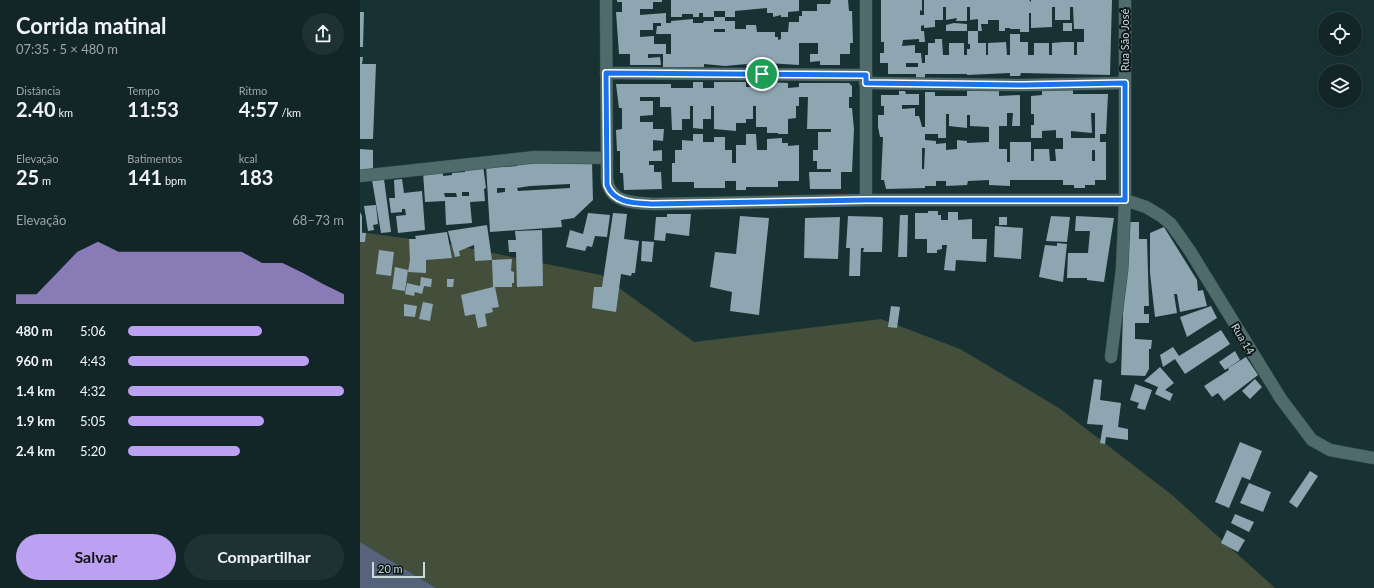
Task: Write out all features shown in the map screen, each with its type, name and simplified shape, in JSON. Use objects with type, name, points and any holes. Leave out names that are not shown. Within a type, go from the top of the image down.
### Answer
[{"type":"street","points":[[360,176],[536,157],[607,158],[606,0]]},
{"type":"street","points":[[866,0],[866,200]]},
{"type":"street","name":"Rua São José","points":[[1111,357],[1122,269],[1125,200],[1124,0]]},
{"type":"street","points":[[606,73],[866,79],[1024,85],[1125,83]]},
{"type":"street","name":"Rua 14","points":[[607,158],[607,179],[609,190],[621,199],[629,202],[653,204],[866,200],[1125,200],[1146,207],[1170,224],[1194,257],[1281,399],[1312,440],[1330,450],[1374,458]]},
{"type":"green space","points":[[360,232],[453,245],[601,275],[694,342],[881,319],[960,349],[1059,408],[1172,495],[1275,588],[436,588],[360,542]]},
{"type":"water","points":[[360,542],[436,588],[360,588]]},
{"type":"building","points":[[617,0],[662,0],[662,2],[653,2],[653,9],[640,9],[640,15],[666,13],[666,23],[671,23],[671,21],[693,19],[693,23],[703,23],[704,21],[714,21],[714,17],[725,17],[725,21],[735,21],[735,29],[746,29],[746,25],[756,25],[757,32],[775,32],[775,37],[778,37],[778,40],[781,39],[781,32],[788,32],[789,22],[799,22],[799,16],[802,16],[802,11],[817,11],[817,4],[830,4],[831,0],[848,0],[849,11],[852,11],[853,43],[850,43],[850,54],[840,54],[840,65],[820,65],[820,61],[810,62],[810,54],[818,54],[818,43],[799,43],[799,65],[767,63],[757,64],[757,66],[746,66],[747,64],[725,66],[704,64],[704,67],[663,67],[663,54],[648,54],[648,58],[660,57],[661,65],[630,65],[630,54],[619,54],[616,12],[622,12],[622,2],[617,2]],"holes":[[[653,23],[661,23],[661,26],[657,26],[656,34],[671,34],[671,54],[666,54],[666,44],[654,44],[654,36],[640,37],[640,30],[653,30]],[[714,29],[725,29],[725,32],[714,32]]]},
{"type":"building","points":[[671,0],[799,0],[799,11],[788,12],[788,17],[781,17],[781,15],[773,17],[773,13],[767,13],[767,8],[735,11],[735,17],[725,17],[725,11],[714,11],[714,17],[703,17],[703,13],[699,13],[699,17],[693,17],[693,14],[682,14],[682,17],[671,17]]},
{"type":"building","points":[[881,0],[922,0],[922,11],[920,10],[920,15],[924,15],[924,0],[1029,0],[1031,2],[1031,0],[1112,0],[1110,75],[1021,73],[1020,76],[1010,76],[1010,73],[967,75],[925,74],[925,79],[916,79],[916,74],[888,74],[888,63],[880,63],[880,53],[884,53],[884,42],[881,42]],"holes":[[[943,7],[946,7],[946,20],[957,18],[956,21],[967,21],[967,7],[970,7],[970,20],[978,19],[978,31],[968,31],[968,44],[970,44],[970,49],[967,49],[967,55],[964,55],[964,43],[949,43],[949,55],[943,55],[942,39],[935,39],[935,43],[928,43],[928,55],[925,55],[925,63],[922,63],[921,53],[915,53],[915,45],[902,46],[903,40],[919,39],[919,42],[925,42],[924,31],[921,31],[921,26],[924,25],[924,28],[935,27],[935,20],[943,20]],[[1052,7],[1055,7],[1055,20],[1070,20],[1070,7],[1073,7],[1074,29],[1084,29],[1084,42],[1077,42],[1077,55],[1074,55],[1074,42],[1052,43],[1052,55],[1049,55],[1049,43],[1034,43],[1034,55],[1028,55],[1028,42],[1020,42],[1020,34],[1010,34],[1010,55],[1007,55],[1006,42],[988,43],[988,55],[986,55],[986,43],[978,43],[978,31],[982,31],[981,24],[988,24],[988,20],[999,20],[999,31],[1005,31],[1005,28],[1010,28],[1020,29],[1020,32],[1029,32],[1029,13],[1031,13],[1031,28],[1052,27]],[[906,63],[918,63],[918,67],[906,67]]]},
{"type":"building","points":[[360,12],[364,12],[363,47],[360,47]]},
{"type":"building","points":[[954,23],[967,24],[967,31],[946,31],[946,25]]},
{"type":"building","points":[[1063,23],[1072,23],[1072,31],[1063,31]]},
{"type":"building","points":[[360,57],[363,57],[362,64],[376,64],[373,139],[360,139]]},
{"type":"building","points":[[693,82],[703,82],[703,88],[714,88],[714,82],[746,82],[746,87],[767,87],[768,82],[788,83],[788,88],[799,87],[799,83],[849,83],[852,86],[852,97],[849,97],[849,108],[852,108],[854,129],[852,172],[841,172],[841,189],[810,189],[809,172],[831,172],[831,169],[817,169],[817,161],[813,161],[813,150],[818,150],[818,132],[831,132],[831,129],[807,129],[808,97],[799,97],[799,106],[796,106],[796,118],[788,119],[788,134],[778,134],[767,133],[767,127],[756,127],[756,106],[753,106],[753,119],[746,119],[746,123],[736,123],[736,131],[714,129],[714,106],[711,106],[711,119],[703,119],[703,129],[693,128],[693,106],[690,106],[690,119],[682,119],[682,130],[672,130],[671,107],[660,107],[660,97],[640,97],[640,101],[653,101],[653,115],[640,116],[640,122],[653,122],[653,129],[664,129],[663,141],[653,140],[653,151],[662,150],[662,161],[649,161],[649,165],[654,165],[654,172],[661,172],[662,189],[624,190],[623,173],[620,173],[620,151],[617,151],[616,130],[622,129],[622,108],[619,108],[616,84],[671,84],[671,88],[693,88]]},
{"type":"building","points":[[1042,90],[1073,90],[1073,94],[1108,94],[1106,134],[1100,134],[1100,142],[1106,142],[1106,180],[1095,180],[1095,185],[1085,185],[1085,188],[1074,188],[1074,185],[1063,185],[1063,180],[1010,180],[1010,186],[989,185],[989,180],[968,181],[967,185],[946,186],[946,181],[936,181],[936,186],[925,186],[925,188],[886,189],[884,180],[881,180],[883,137],[880,137],[878,127],[878,115],[884,115],[884,106],[881,106],[881,95],[899,95],[899,91],[905,91],[906,94],[919,94],[919,105],[902,105],[902,109],[915,108],[915,116],[919,116],[922,127],[925,127],[925,92],[935,92],[935,96],[967,96],[967,91],[999,91],[999,96],[1020,95],[1020,126],[1012,126],[1013,113],[1007,113],[1007,126],[999,126],[999,149],[1007,149],[1007,162],[1010,162],[1010,142],[1031,142],[1031,161],[1034,161],[1034,149],[1049,149],[1050,161],[1056,161],[1055,149],[1063,149],[1063,138],[1056,138],[1056,130],[1042,131],[1042,138],[1031,138],[1031,125],[1034,125],[1034,114],[1031,114],[1031,96],[1042,95]],"holes":[[[1091,113],[1095,113],[1095,138],[1071,138],[1071,131],[1092,133]],[[946,114],[949,114],[949,126],[967,128],[967,115],[970,115],[970,126],[989,127],[989,142],[967,143],[967,141],[957,140],[957,149],[946,150],[946,143],[936,144],[936,141],[925,140],[925,134],[938,134],[938,138],[946,138]],[[922,148],[925,148],[924,169],[922,169]],[[1092,150],[1095,150],[1095,161],[1092,161]]]},
{"type":"building","points":[[693,134],[703,134],[703,142],[714,142],[714,137],[725,137],[725,150],[732,150],[732,163],[736,163],[736,145],[746,145],[746,134],[756,134],[757,150],[767,150],[767,139],[782,138],[782,143],[788,143],[788,146],[799,145],[799,181],[778,181],[778,187],[746,187],[746,190],[736,190],[736,181],[725,181],[725,188],[694,188],[694,182],[672,182],[672,163],[675,163],[675,150],[682,150],[682,140],[693,141]]},
{"type":"building","points":[[360,149],[373,150],[373,170],[360,170]]},
{"type":"building","points":[[592,161],[593,200],[574,218],[561,220],[562,227],[490,232],[486,165],[504,164],[504,167],[517,166],[517,163]],"holes":[[[570,184],[570,188],[518,191],[517,188]],[[497,188],[505,188],[505,192],[497,193]]]},
{"type":"building","points":[[483,165],[486,188],[484,189],[485,201],[470,202],[472,223],[446,225],[445,201],[425,202],[423,172],[443,173],[443,176],[452,175],[452,173],[465,172],[465,168]],"holes":[[[462,192],[469,192],[469,196],[462,196]],[[444,193],[456,193],[457,197],[445,197]]]},
{"type":"building","points":[[384,179],[391,232],[381,233],[372,180]]},
{"type":"building","points":[[402,179],[404,193],[422,191],[425,230],[398,233],[396,216],[406,215],[405,209],[402,209],[402,212],[391,213],[389,198],[395,198],[394,180]]},
{"type":"building","points":[[376,205],[378,224],[373,225],[374,230],[368,231],[364,206]]},
{"type":"building","points":[[928,211],[938,211],[938,215],[941,215],[941,220],[948,220],[948,212],[958,212],[958,220],[972,219],[972,239],[987,239],[986,262],[956,260],[955,271],[944,270],[947,245],[942,245],[942,249],[937,250],[937,253],[927,253],[927,239],[915,239],[915,213],[928,213]]},
{"type":"building","points":[[360,212],[362,216],[362,233],[366,233],[365,242],[360,242]]},
{"type":"building","points":[[588,213],[610,215],[607,237],[595,236],[592,247],[587,246],[585,251],[566,247],[570,230],[583,234]]},
{"type":"building","points":[[613,213],[627,214],[624,239],[639,241],[635,273],[632,273],[631,276],[621,274],[616,312],[592,308],[594,287],[602,287]]},
{"type":"building","points":[[667,214],[691,214],[689,236],[666,233],[665,241],[654,240],[656,217],[667,217]]},
{"type":"building","points":[[900,215],[908,215],[907,257],[898,257]]},
{"type":"building","points":[[740,216],[769,218],[759,315],[730,311],[732,292],[710,287],[715,252],[736,254]]},
{"type":"building","points":[[848,216],[882,217],[883,219],[882,252],[863,252],[864,248],[861,248],[860,276],[849,276],[850,248],[846,248]]},
{"type":"building","points":[[1051,216],[1070,217],[1067,242],[1046,241]]},
{"type":"building","points":[[1076,216],[1114,218],[1104,282],[1087,280],[1087,278],[1067,278],[1068,253],[1088,253],[1090,231],[1075,231]]},
{"type":"building","points":[[840,217],[838,259],[804,258],[805,218]]},
{"type":"building","points":[[999,217],[1007,217],[1007,225],[999,225]]},
{"type":"building","points":[[1126,222],[1139,222],[1139,239],[1147,239],[1149,306],[1144,306],[1144,314],[1149,314],[1149,323],[1135,323],[1135,339],[1152,340],[1151,349],[1149,349],[1149,369],[1145,376],[1121,375]]},
{"type":"building","points":[[487,225],[492,260],[475,261],[474,245],[459,251],[460,256],[455,257],[448,231]]},
{"type":"building","points":[[995,226],[1023,228],[1021,259],[994,257]]},
{"type":"building","points":[[1164,227],[1197,280],[1198,291],[1203,290],[1207,306],[1180,312],[1177,294],[1174,294],[1177,313],[1155,317],[1150,273],[1150,233]]},
{"type":"building","points":[[542,230],[543,286],[517,287],[516,252],[509,252],[508,240],[516,240],[515,231]]},
{"type":"building","points":[[447,232],[452,258],[426,260],[426,273],[408,272],[410,260],[409,239],[416,239],[415,236]]},
{"type":"building","points":[[642,241],[654,242],[652,262],[641,261]]},
{"type":"building","points":[[1057,243],[1067,244],[1063,282],[1039,277],[1045,245],[1057,246]]},
{"type":"building","points":[[379,250],[394,252],[391,276],[376,274]]},
{"type":"building","points":[[512,259],[511,271],[514,272],[514,283],[512,283],[512,287],[495,287],[499,307],[492,308],[493,312],[485,314],[487,326],[478,328],[475,314],[465,316],[461,295],[493,287],[492,260]]},
{"type":"building","points":[[395,267],[408,270],[405,291],[392,289]]},
{"type":"building","points":[[421,277],[432,279],[431,287],[424,286],[422,294],[415,292],[414,296],[405,294],[407,283],[420,286]]},
{"type":"building","points":[[447,279],[454,279],[453,287],[447,287]]},
{"type":"building","points":[[423,302],[433,304],[430,321],[419,319]]},
{"type":"building","points":[[404,304],[417,306],[415,317],[404,316]]},
{"type":"building","points":[[891,306],[900,307],[897,328],[888,327]]},
{"type":"building","points":[[1211,306],[1217,318],[1187,337],[1180,317]]},
{"type":"building","points":[[1221,330],[1230,344],[1185,374],[1175,359],[1163,367],[1160,355],[1173,347],[1179,356]]},
{"type":"building","points":[[1235,351],[1240,360],[1225,370],[1219,362]]},
{"type":"building","points":[[1246,357],[1258,375],[1224,401],[1218,393],[1212,397],[1204,386]]},
{"type":"building","points":[[1160,367],[1174,383],[1165,390],[1173,394],[1170,401],[1155,394],[1158,387],[1144,381]]},
{"type":"building","points":[[1094,379],[1102,380],[1100,400],[1121,403],[1118,427],[1128,429],[1128,440],[1106,437],[1105,444],[1100,443],[1103,425],[1087,424]]},
{"type":"building","points":[[1255,379],[1262,387],[1250,399],[1242,391]]},
{"type":"building","points":[[1135,384],[1152,390],[1145,410],[1137,408],[1139,403],[1130,400]]},
{"type":"building","points":[[1240,442],[1262,451],[1250,480],[1242,477],[1229,508],[1215,502]]},
{"type":"building","points":[[1310,471],[1318,476],[1297,508],[1289,502]]},
{"type":"building","points":[[1249,483],[1271,492],[1263,512],[1240,503]]},
{"type":"building","points":[[1235,514],[1254,522],[1249,532],[1231,523]]},
{"type":"building","points":[[1227,530],[1245,540],[1238,552],[1221,543]]},
{"type":"route","points":[[606,73],[762,74],[866,75],[866,83],[1024,85],[1125,83],[1125,200],[866,200],[653,204],[629,202],[613,195],[609,190],[607,185],[606,73]]}]
